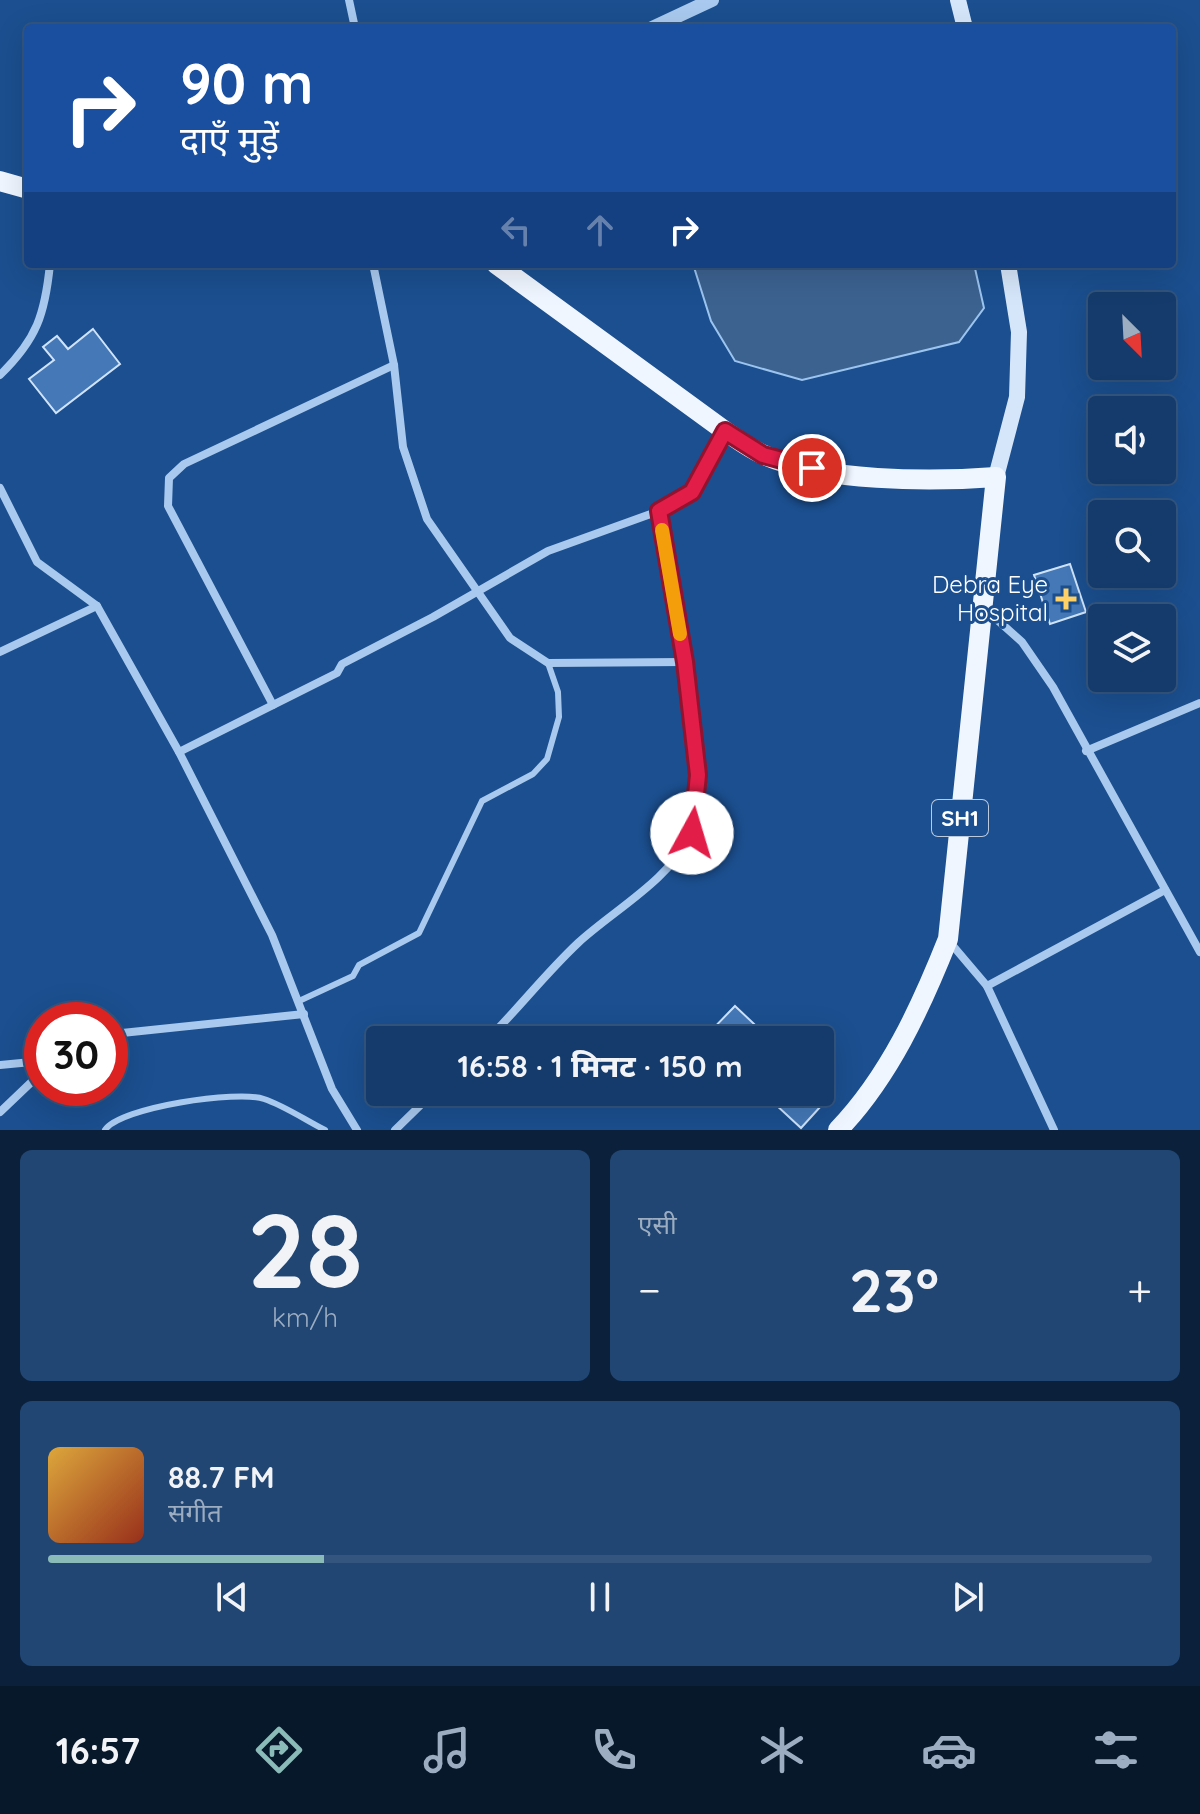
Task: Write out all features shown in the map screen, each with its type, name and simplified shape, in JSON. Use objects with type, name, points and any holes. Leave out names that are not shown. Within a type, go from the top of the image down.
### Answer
[{"type":"main road","points":[[958,0],[964,24]]},
{"type":"main road","points":[[0,181],[24,188]]},
{"type":"main road","points":[[501,268],[725,431],[763,455],[812,468],[873,477],[947,481],[996,477],[1017,397],[1019,332],[1009,268]]},
{"type":"main road","name":"SH1","points":[[838,1130],[889,1062],[923,1003],[948,939],[996,477]]},
{"type":"street","points":[[349,0],[354,24]]},
{"type":"street","points":[[661,24],[712,0]]},
{"type":"street","points":[[0,375],[29,340],[45,311],[50,268]]},
{"type":"street","points":[[374,268],[394,365],[403,447],[427,519],[510,638],[548,663],[685,662]]},
{"type":"street","points":[[273,705],[168,506],[169,478],[184,464],[394,365]]},
{"type":"street","points":[[179,752],[337,673],[342,664],[548,551],[659,511],[692,492],[725,431]]},
{"type":"street","points":[[0,488],[37,562],[97,606],[179,752],[272,935],[332,1089],[357,1130]]},
{"type":"street","points":[[500,1026],[578,944],[669,866],[692,833],[698,775],[685,662],[659,511]]},
{"type":"street","points":[[981,605],[1022,642],[1053,687],[1200,952]]},
{"type":"street","points":[[0,652],[97,606]]},
{"type":"street","points":[[1086,751],[1200,703]]},
{"type":"street","points":[[987,986],[1165,890]]},
{"type":"street","points":[[948,939],[987,986],[1054,1130]]},
{"type":"street","points":[[128,1032],[304,1014]]},
{"type":"street","points":[[0,1065],[24,1063]]},
{"type":"street","points":[[0,1112],[24,1089]]},
{"type":"street","points":[[395,1130],[420,1106]]},
{"type":"lane","points":[[299,1001],[353,976],[359,965],[419,933],[482,801],[533,774],[547,759],[559,717],[558,692],[548,663]]},
{"type":"lane","points":[[105,1130],[110,1122],[130,1115],[233,1094],[264,1099],[325,1130]]},
{"type":"water","points":[[694,268],[975,268],[984,308],[959,342],[802,380],[735,361],[711,321]]},
{"type":"building","points":[[93,329],[120,364],[56,413],[29,379],[54,360],[43,347],[57,336],[68,349]]},
{"type":"building","points":[[1070,564],[1086,612],[1050,624],[1034,575]]},
{"type":"building","points":[[735,1006],[756,1026],[716,1026]]},
{"type":"building","points":[[777,1106],[821,1106],[801,1128]]},
{"type":"slow traffic","points":[[662,530],[680,634]]},
{"type":"place","name":"Debra Eye Hospital","points":[[1066,599]]},
{"type":"route","points":[[692,833],[698,775],[685,662],[659,511],[692,492],[725,431],[763,455],[812,468]]}]
